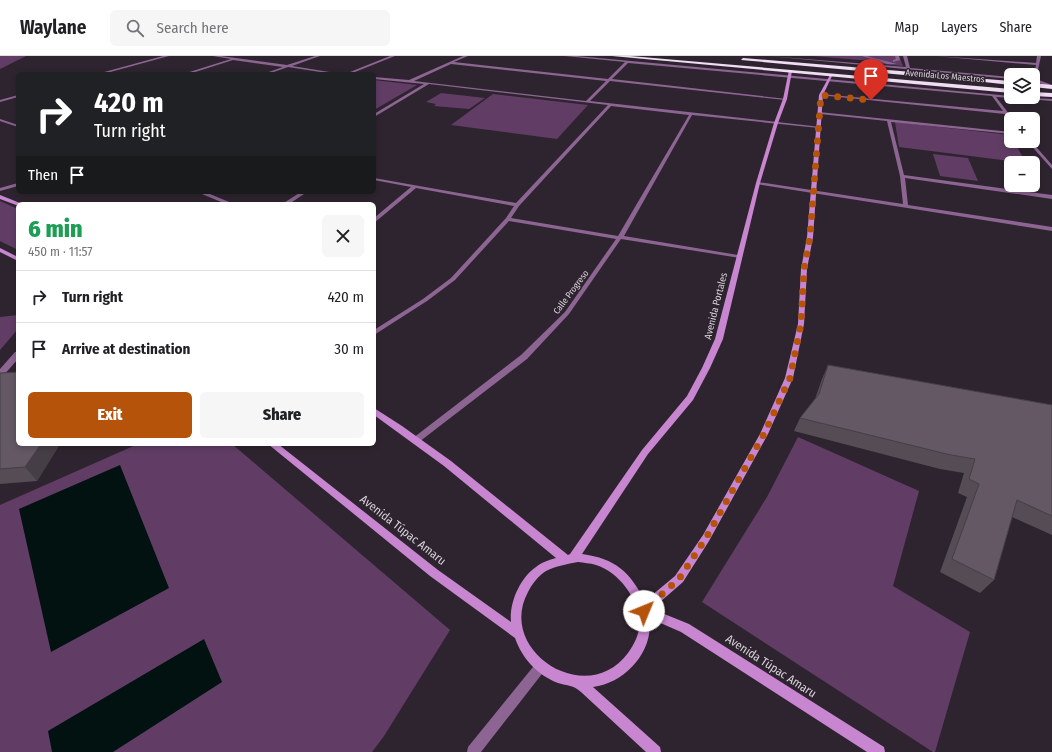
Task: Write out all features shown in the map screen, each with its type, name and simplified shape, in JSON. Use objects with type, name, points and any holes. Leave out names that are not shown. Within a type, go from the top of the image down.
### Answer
[{"type":"highway","name":"Avenida Los Maestros","points":[[614,56],[790,74],[1004,90]]},
{"type":"highway","name":"Avenida Los Maestros","points":[[736,58],[1004,82]]},
{"type":"highway","points":[[1040,83],[1052,86]]},
{"type":"highway","points":[[1040,94],[1052,95]]},
{"type":"street","points":[[107,72],[167,56]]},
{"type":"street","points":[[215,56],[325,72]]},
{"type":"street","points":[[192,72],[245,56]]},
{"type":"street","points":[[271,72],[318,56]]},
{"type":"street","points":[[352,72],[393,56]]},
{"type":"street","points":[[408,82],[466,56]]},
{"type":"street","points":[[567,56],[790,74]]},
{"type":"street","points":[[770,56],[895,64]]},
{"type":"street","points":[[864,56],[908,68],[1004,77]]},
{"type":"street","points":[[892,56],[895,64]]},
{"type":"street","points":[[895,64],[898,60],[897,56]]},
{"type":"street","points":[[905,56],[908,68]]},
{"type":"street","points":[[937,56],[1036,64]]},
{"type":"street","points":[[1035,68],[1039,56]]},
{"type":"street","points":[[587,102],[628,62]]},
{"type":"street","points":[[450,63],[785,99]]},
{"type":"street","name":"Avenida Portales","points":[[570,558],[645,452],[690,398],[719,339],[738,257],[758,183],[776,123],[785,99],[790,74]]},
{"type":"street","points":[[644,610],[679,579],[706,538],[764,434],[790,378],[801,324],[804,269],[810,237],[821,95],[830,77],[1004,96]]},
{"type":"street","points":[[376,78],[818,127]]},
{"type":"street","points":[[376,115],[428,83]]},
{"type":"street","points":[[821,95],[1004,114]]},
{"type":"street","points":[[993,95],[1006,112]]},
{"type":"street","points":[[0,101],[16,97]]},
{"type":"street","points":[[1040,99],[1052,100]]},
{"type":"street","points":[[376,332],[425,300],[453,279],[508,219],[517,205],[610,105]]},
{"type":"street","points":[[820,113],[1004,132]]},
{"type":"street","name":"Calle Progreso","points":[[416,440],[524,357],[572,307],[622,236],[691,114]]},
{"type":"street","points":[[0,120],[16,125]]},
{"type":"street","points":[[889,120],[902,176],[906,207]]},
{"type":"street","points":[[1035,148],[1052,168]]},
{"type":"street","points":[[902,176],[1052,197]]},
{"type":"street","points":[[376,179],[517,205]]},
{"type":"street","points":[[758,183],[813,193],[1052,229]]},
{"type":"street","points":[[0,190],[16,185]]},
{"type":"street","points":[[376,219],[416,186]]},
{"type":"street","points":[[205,194],[226,202]]},
{"type":"street","points":[[288,202],[301,194]]},
{"type":"street","points":[[0,196],[16,203]]},
{"type":"street","points":[[508,219],[622,236],[738,257]]},
{"type":"street","points":[[0,250],[16,259]]},
{"type":"street","points":[[0,374],[16,356]]},
{"type":"street","points":[[376,412],[416,440],[570,558]]},
{"type":"street","name":"Avenida Túpac Amaru","points":[[275,446],[434,573],[518,634]]},
{"type":"street","points":[[570,558],[598,561],[614,568],[627,579],[638,593],[644,610],[644,638],[635,656],[620,671],[600,680],[578,682],[558,676],[541,666],[527,652],[518,634],[516,615],[519,597],[527,582],[540,570],[570,558]]},
{"type":"street","name":"Avenida Túpac Amaru","points":[[644,610],[685,628],[879,752]]},
{"type":"street","points":[[473,752],[541,666]]},
{"type":"street","points":[[578,682],[655,752]]},
{"type":"shaded area","points":[[0,56],[26,56],[0,69]]},
{"type":"shaded area","points":[[813,56],[899,56],[903,66],[882,64],[871,61]]},
{"type":"shaded area","points":[[376,80],[417,85],[376,109]]},
{"type":"shaded area","points":[[441,93],[485,98],[469,109],[434,106],[436,104],[426,102]]},
{"type":"shaded area","points":[[493,94],[588,105],[557,139],[451,125]]},
{"type":"shaded area","points":[[895,122],[1004,134],[1004,148],[1018,148],[1022,156],[1004,156],[1004,160],[899,147]]},
{"type":"shaded area","points":[[933,154],[968,158],[978,181],[940,176]]},
{"type":"shaded area","points":[[0,201],[16,208],[16,249],[0,241]]},
{"type":"shaded area","points":[[16,315],[16,331],[0,350],[0,317]]},
{"type":"shaded area","points":[[798,437],[919,491],[893,586],[970,632],[935,752],[702,602],[767,497]]},
{"type":"shaded area","points":[[133,446],[234,446],[450,630],[384,736],[372,752],[0,752],[0,505]]},
{"type":"shaded area","points":[[120,465],[169,588],[51,652],[19,509]]},
{"type":"shaded area","points":[[204,639],[222,682],[113,752],[52,752],[48,731]]},
{"type":"building","points":[[828,365],[1052,405],[1052,516],[1017,500],[994,580],[952,559],[979,484],[969,479],[975,459],[951,455],[800,418],[819,394]]},
{"type":"building","points":[[16,372],[16,446],[40,446],[25,467],[0,469],[0,373]]},
{"type":"route","points":[[644,611],[679,579],[706,538],[764,434],[790,378],[801,324],[804,269],[810,237],[821,95],[871,100]]}]
